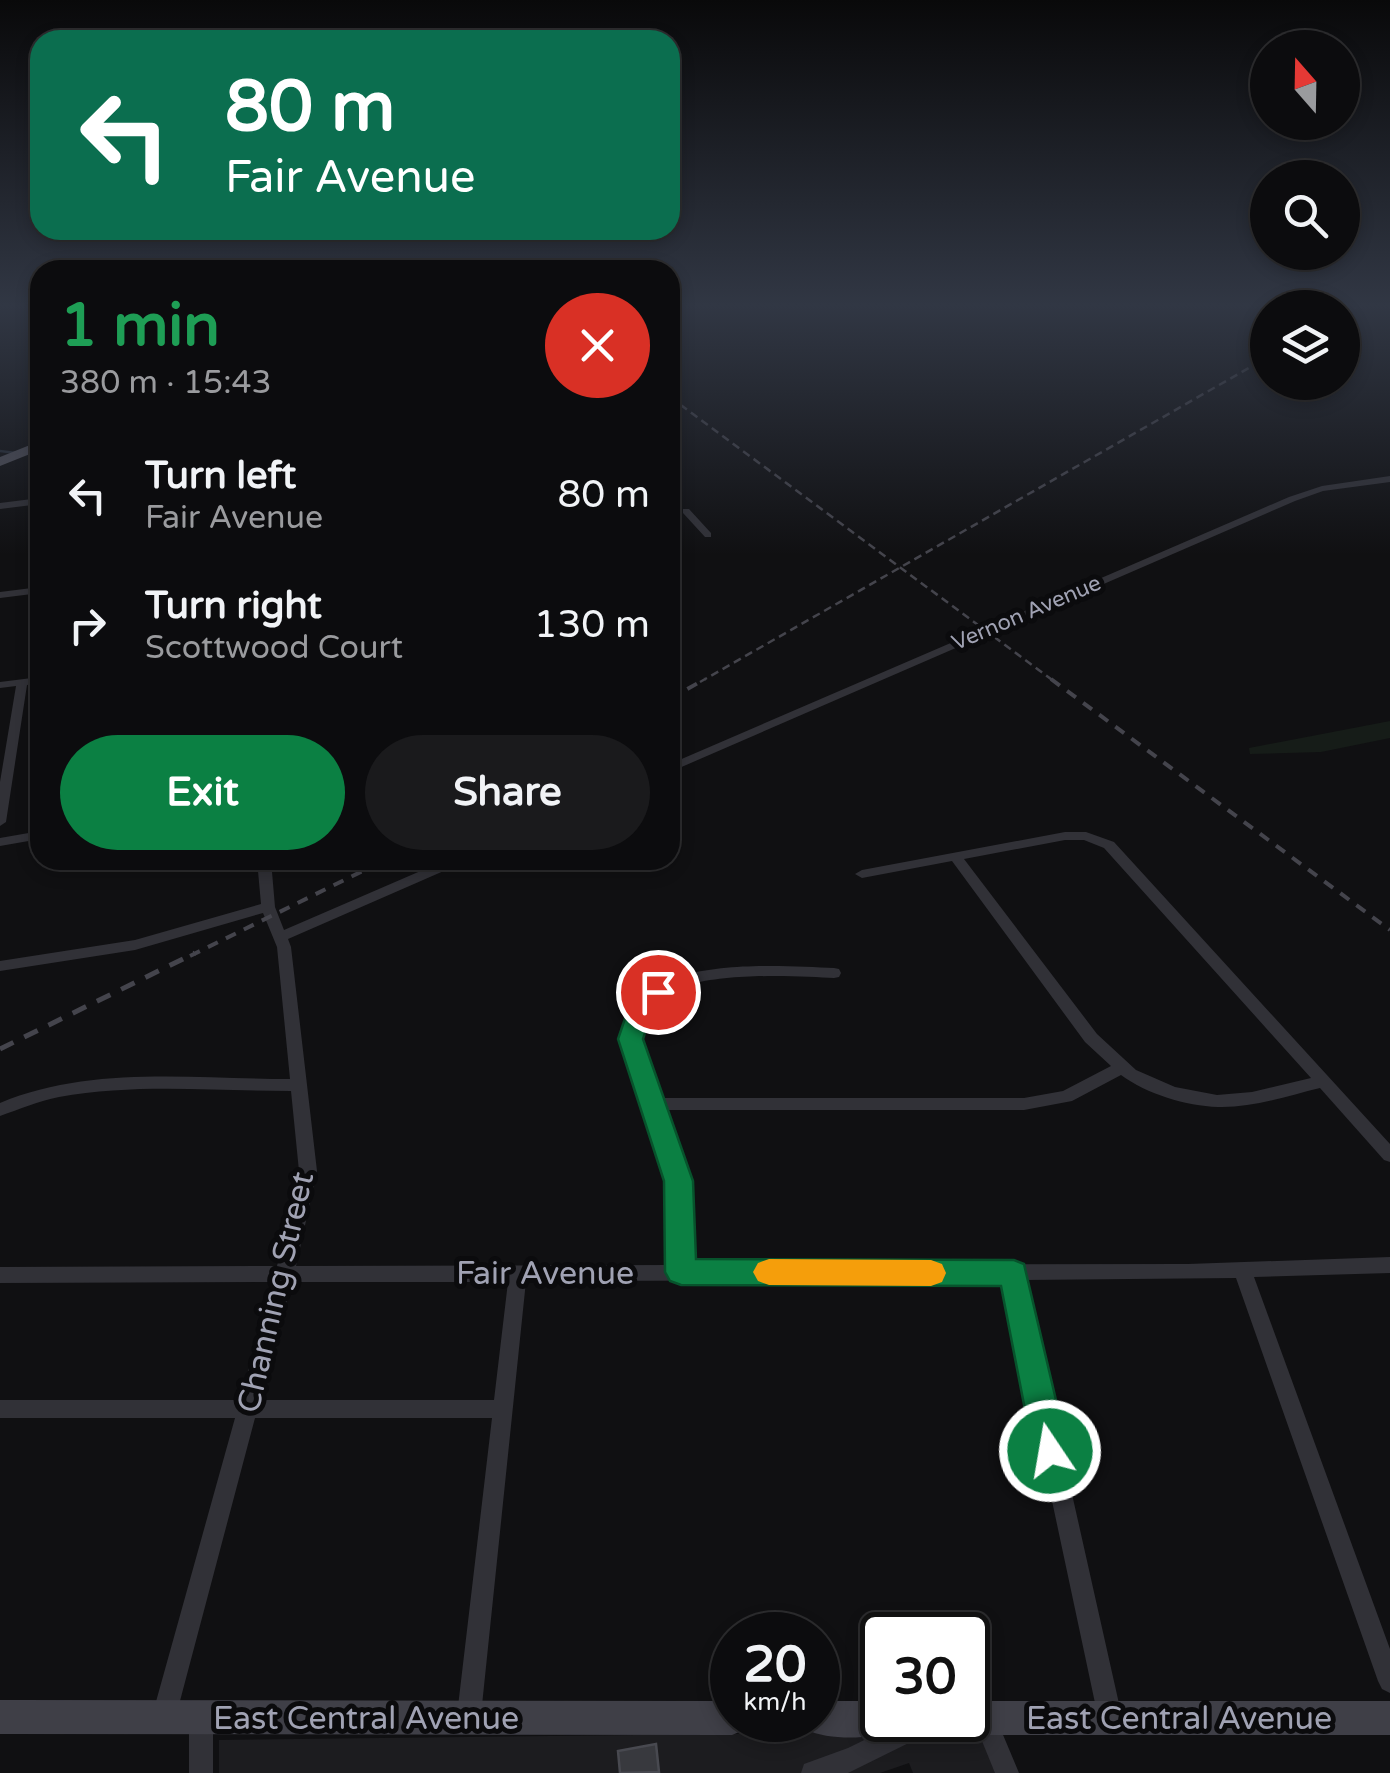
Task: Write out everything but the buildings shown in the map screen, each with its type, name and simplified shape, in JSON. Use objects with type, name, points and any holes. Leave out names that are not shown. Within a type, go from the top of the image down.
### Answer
[{"type":"main road","points":[[2,461],[30,449]]},
{"type":"main road","name":"East Central Avenue","points":[[0,1717],[710,1718]]},
{"type":"main road","name":"East Central Avenue","points":[[990,1718],[1390,1718]]},
{"type":"street","name":"Vernon Avenue","points":[[680,764],[1292,499],[1390,479]]},
{"type":"street","points":[[0,506],[30,502]]},
{"type":"street","points":[[680,512],[698,510]]},
{"type":"street","points":[[686,511],[708,535]]},
{"type":"street","points":[[0,595],[30,591]]},
{"type":"street","points":[[0,685],[30,681]]},
{"type":"street","points":[[0,822],[22,682]]},
{"type":"street","points":[[862,874],[1070,835],[1109,845],[1390,1155]]},
{"type":"street","points":[[0,842],[30,838]]},
{"type":"street","points":[[955,856],[1091,1038],[1121,1068],[1172,1092],[1217,1100],[1252,1098],[1324,1080]]},
{"type":"street","name":"Channing Street","points":[[163,1717],[285,1273],[308,1171],[281,937],[268,907],[265,870]]},
{"type":"street","points":[[281,937],[434,870]]},
{"type":"street","points":[[0,966],[108,951],[268,907]]},
{"type":"street","points":[[681,1272],[679,1181],[630,1039],[638,1014],[658,992],[682,980],[712,973],[834,973]]},
{"type":"street","points":[[651,1104],[1024,1104],[1066,1096],[1121,1068]]},
{"type":"street","points":[[0,1110],[60,1089],[299,1086]]},
{"type":"street","name":"Fair Avenue","points":[[0,1275],[1014,1273],[1390,1265]]},
{"type":"street","points":[[1242,1270],[1390,1681]]},
{"type":"street","points":[[1014,1273],[1110,1718]]},
{"type":"street","points":[[469,1718],[518,1274]]},
{"type":"street","points":[[0,1409],[502,1409]]},
{"type":"street","points":[[201,1718],[201,1773]]},
{"type":"street","points":[[813,1773],[887,1742]]},
{"type":"street","points":[[990,1742],[1007,1773]]},
{"type":"shaded area","points":[[1390,721],[1390,738],[1321,752],[1250,754],[1249,748]]},
{"type":"shaded area","points":[[860,1732],[860,1742],[985,1742],[998,1773],[913,1773],[909,1763],[880,1773],[219,1773],[219,1740],[710,1734],[710,1742],[840,1742],[840,1733]]},
{"type":"waterway","points":[[0,451],[16,453]]},
{"type":"railway","points":[[900,567],[1211,390]]},
{"type":"railway","points":[[680,404],[900,567]]},
{"type":"railway","points":[[700,682],[900,567]]},
{"type":"railway","points":[[900,567],[1055,682]]},
{"type":"railway","points":[[680,693],[705,679]]},
{"type":"railway","points":[[1051,679],[1390,930]]},
{"type":"railway","points":[[190,956],[365,870]]},
{"type":"railway","points":[[0,1049],[195,953]]},
{"type":"slow traffic","points":[[769,1272],[931,1273]]},
{"type":"route","points":[[658,992],[638,1014],[630,1039],[679,1181],[681,1272],[1014,1273],[1050,1451]]}]
